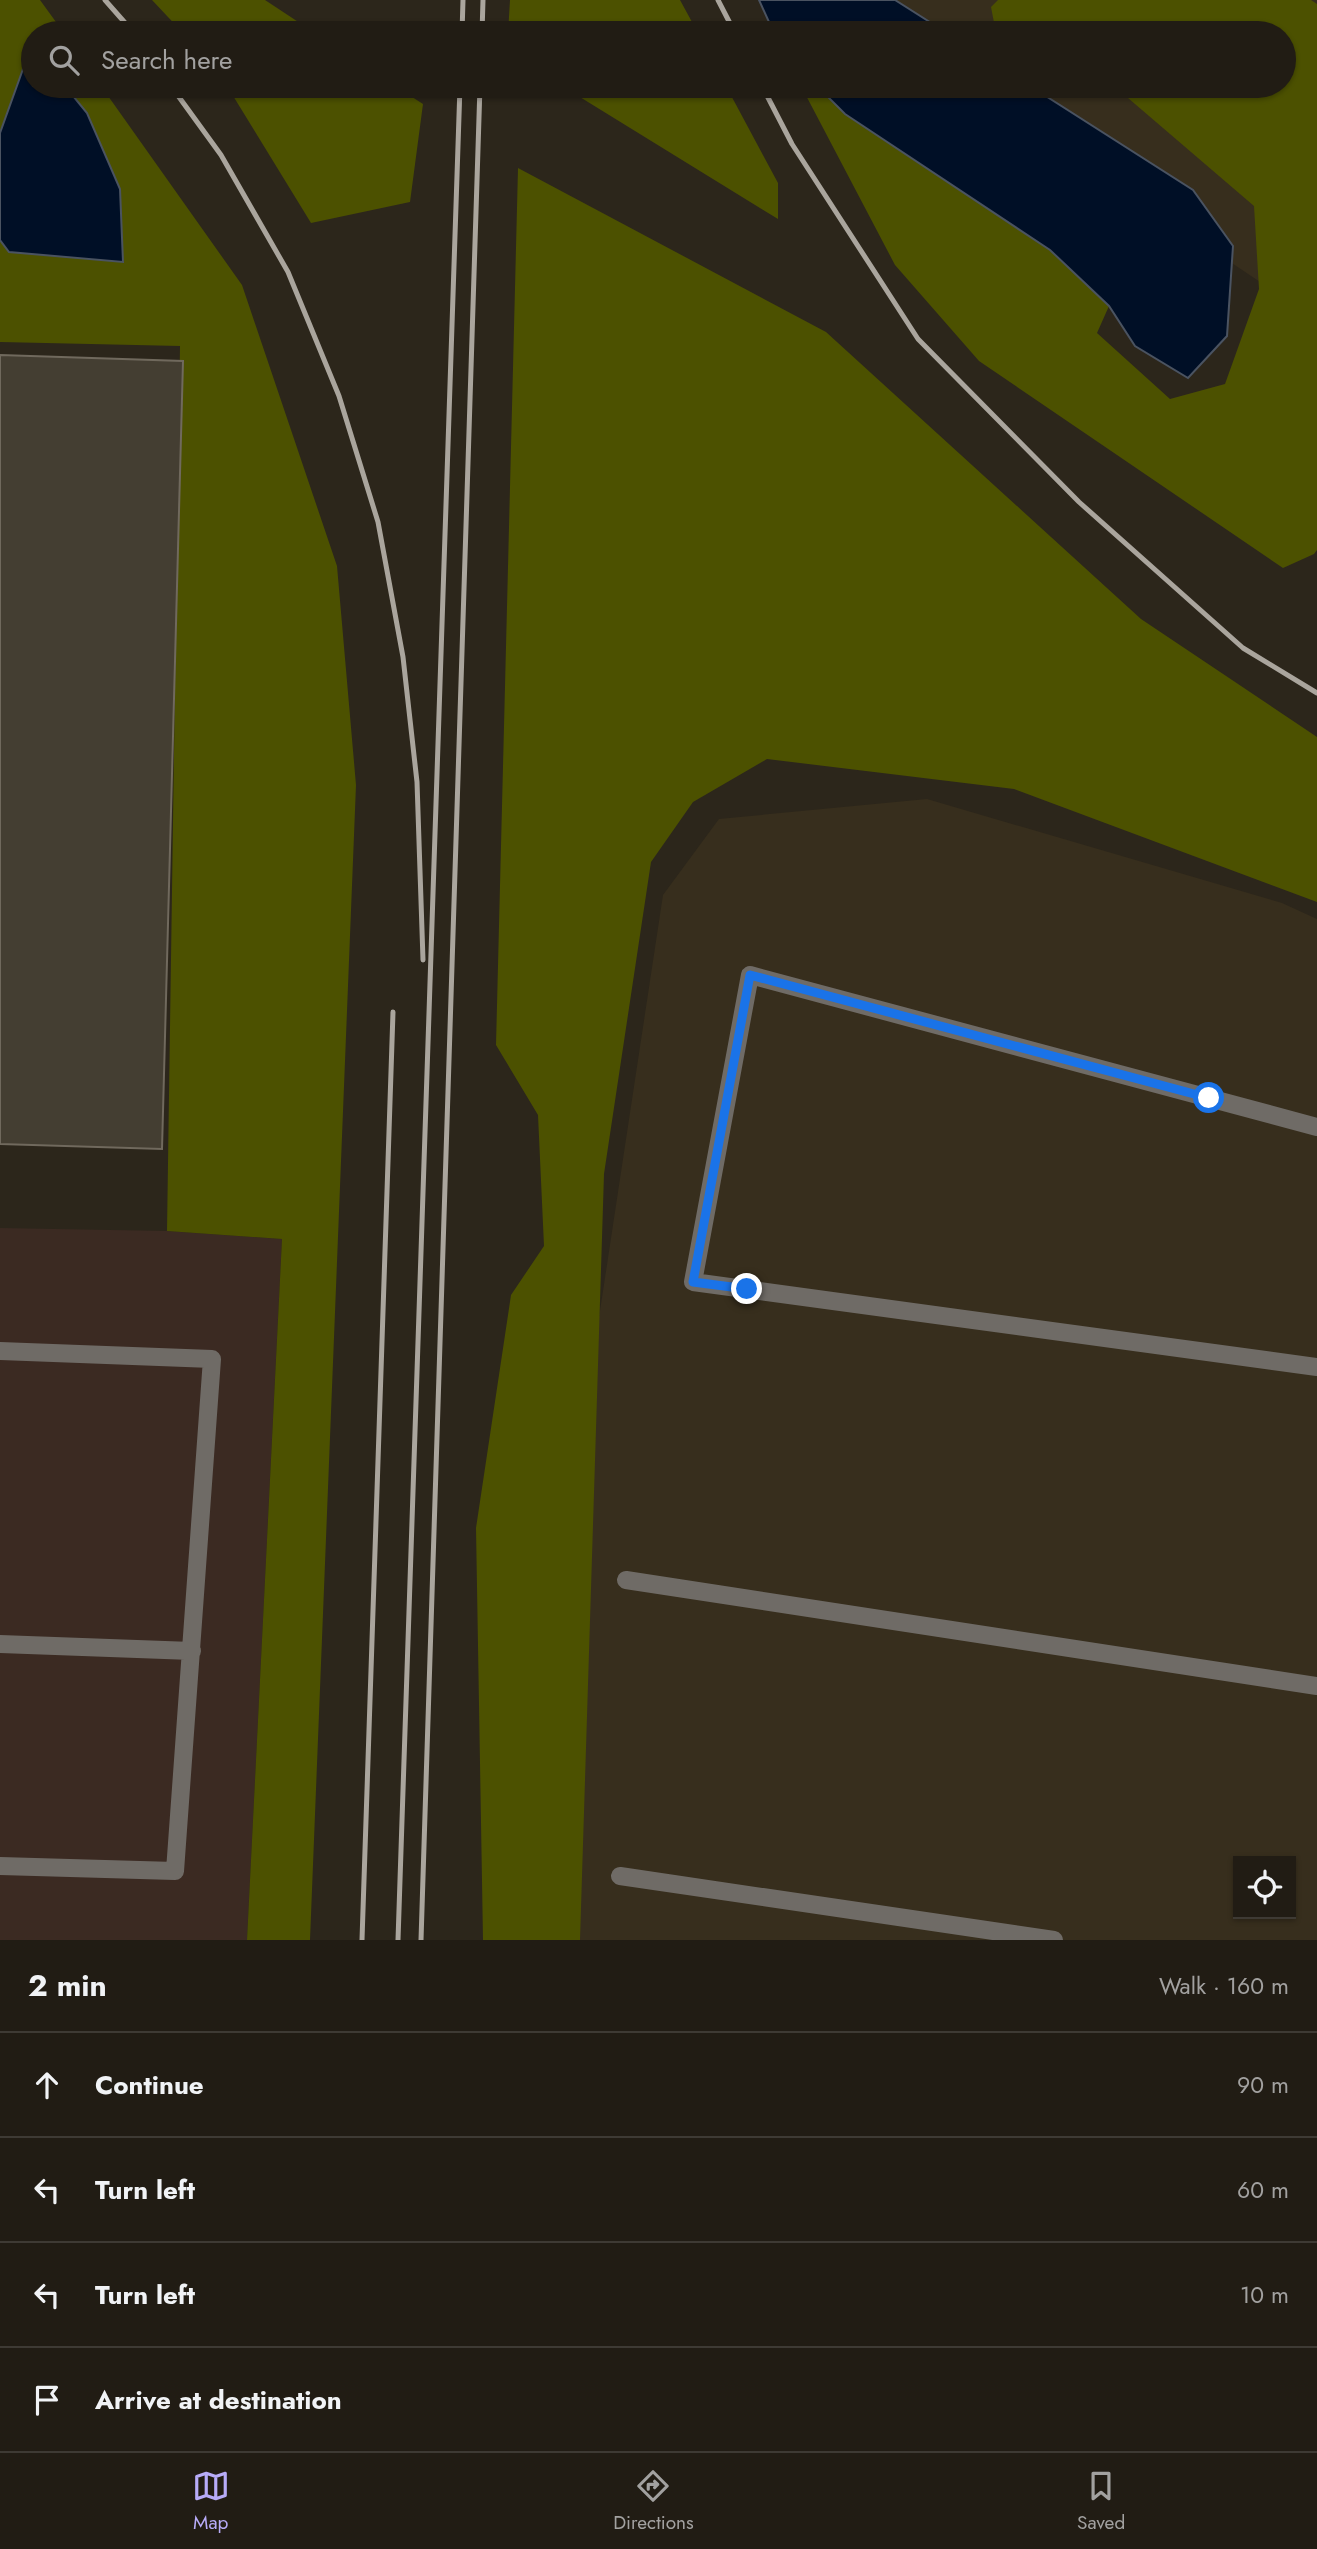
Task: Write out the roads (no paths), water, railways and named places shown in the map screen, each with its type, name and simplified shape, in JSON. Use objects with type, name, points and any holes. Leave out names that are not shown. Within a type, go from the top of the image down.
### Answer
[{"type":"lane","points":[[1317,1127],[750,975],[693,1282],[1317,1367]]},
{"type":"lane","points":[[0,1351],[212,1359],[175,1871],[0,1866]]},
{"type":"lane","points":[[626,1580],[1317,1686]]},
{"type":"lane","points":[[0,1644],[191,1651]]},
{"type":"lane","points":[[620,1876],[1054,1940]]},
{"type":"water","points":[[759,0],[895,0],[928,21],[769,21]]},
{"type":"water","points":[[21,75],[21,98],[75,98],[87,113],[120,189],[123,262],[9,252],[0,240],[0,133]]},
{"type":"water","points":[[829,98],[1049,98],[1193,190],[1233,246],[1227,336],[1188,378],[1135,346],[1109,306],[1050,250],[845,114]]},
{"type":"railway","points":[[105,0],[123,21]]},
{"type":"railway","points":[[462,21],[463,0]]},
{"type":"railway","points":[[482,21],[483,0]]},
{"type":"railway","points":[[718,0],[729,21]]},
{"type":"railway","points":[[180,98],[221,155],[288,272],[339,396],[378,522],[403,657],[417,782],[423,960]]},
{"type":"railway","points":[[398,1940],[460,98]]},
{"type":"railway","points":[[421,1940],[480,98]]},
{"type":"railway","points":[[768,98],[792,144],[918,339],[1079,502],[1243,648],[1317,693]]},
{"type":"railway","points":[[362,1940],[393,1012]]}]
